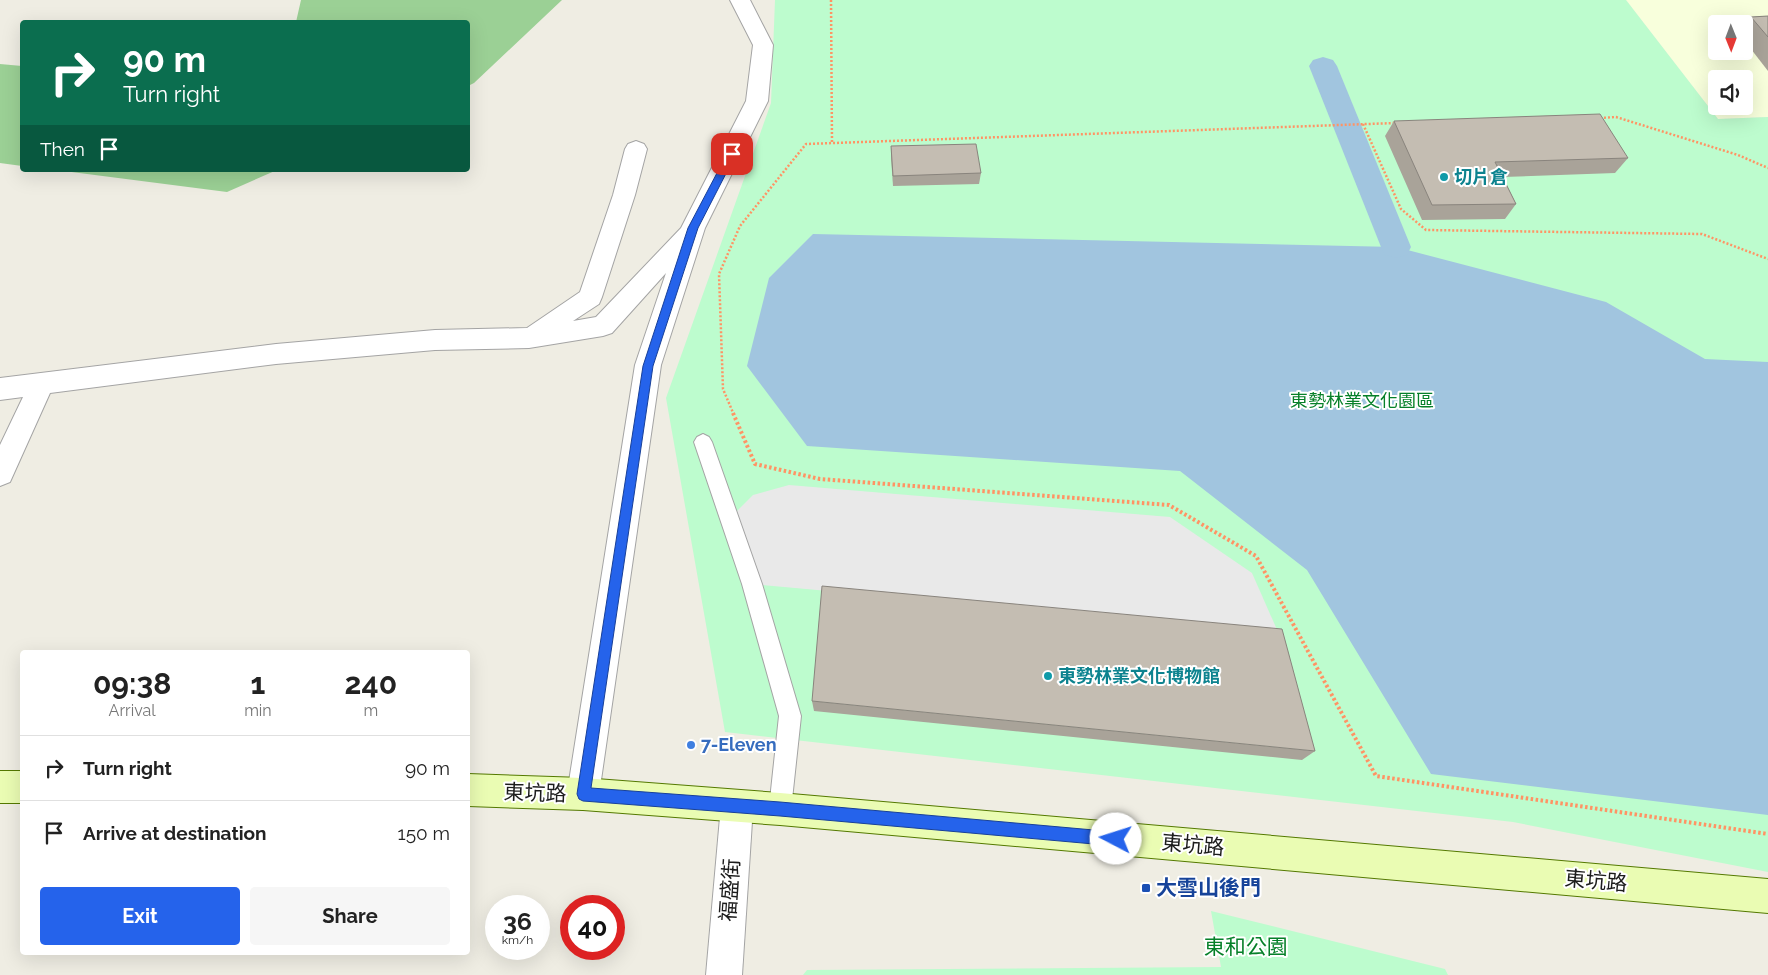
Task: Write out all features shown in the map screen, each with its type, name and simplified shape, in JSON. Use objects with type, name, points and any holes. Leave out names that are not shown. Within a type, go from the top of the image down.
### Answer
[{"type":"street","points":[[583,794],[648,366],[693,228],[757,101],[763,45],[740,0]]},
{"type":"street","points":[[529,338],[590,297],[624,195],[636,149]]},
{"type":"street","points":[[0,389],[276,354],[435,340],[529,338],[603,326],[693,228]]},
{"type":"street","points":[[0,474],[41,385]]},
{"type":"street","points":[[0,787],[20,787]]},
{"type":"street","name":"東坑路","points":[[470,790],[583,794],[780,809],[1768,896]]},
{"type":"street","name":"福盛街","points":[[724,975],[737,806]]},
{"type":"lane","points":[[703,442],[752,584],[790,716],[780,809]]},
{"type":"path","points":[[831,0],[832,143]]},
{"type":"path","points":[[1597,118],[1616,118],[1738,155],[1768,168]]},
{"type":"path","points":[[1402,123],[806,144],[740,226],[719,274],[723,389],[755,464],[820,479],[1169,505],[1256,556],[1376,776],[1768,834]]},
{"type":"path","points":[[1363,124],[1401,209],[1426,230],[1702,234],[1768,259]]},
{"type":"shaded area","points":[[1626,0],[1768,0],[1768,117],[1718,119],[1715,115],[1753,115],[1753,70],[1708,70],[1708,106]]},
{"type":"shaded area","points":[[789,485],[1170,517],[1252,573],[1278,632],[752,584],[730,518],[753,495]]},
{"type":"green space","points":[[301,0],[562,0],[470,85],[470,20],[296,20]]},
{"type":"green space","name":"東勢林業文化園區","points":[[775,0],[1626,0],[1708,106],[1708,115],[1715,115],[1718,119],[1768,117],[1768,872],[1513,822],[725,732],[666,398],[771,103]]},
{"type":"green space","points":[[0,64],[20,66],[20,166],[0,163]]},
{"type":"green space","points":[[72,172],[272,172],[227,192]]},
{"type":"green space","name":"東和公園","points":[[1211,911],[1445,969],[1448,975],[803,975],[807,970],[1221,967]]},
{"type":"water","points":[[813,234],[1396,247],[1606,302],[1705,359],[1768,362],[1768,815],[1431,774],[1307,570],[1180,471],[807,446],[747,366],[769,278]]},
{"type":"building","points":[[1768,16],[1768,37],[1753,19],[1753,17]]},
{"type":"building","points":[[1600,114],[1628,158],[1495,162],[1516,204],[1432,205],[1394,121]]},
{"type":"building","points":[[976,144],[981,173],[893,176],[891,146]]},
{"type":"building","name":"東勢林業文化博物館","points":[[822,586],[1282,629],[1315,751],[812,701]]},
{"type":"waterway","points":[[1323,66],[1396,247]]},
{"type":"place","name":"切片倉","points":[[1444,177]]},
{"type":"place","name":"東勢林業文化博物館","points":[[1048,676]]},
{"type":"place","name":"7-Eleven","points":[[691,745]]},
{"type":"place","name":"大雪山後門","points":[[1146,888]]},
{"type":"route","points":[[732,154],[693,228],[648,366],[583,794],[780,809],[1116,839]]}]
